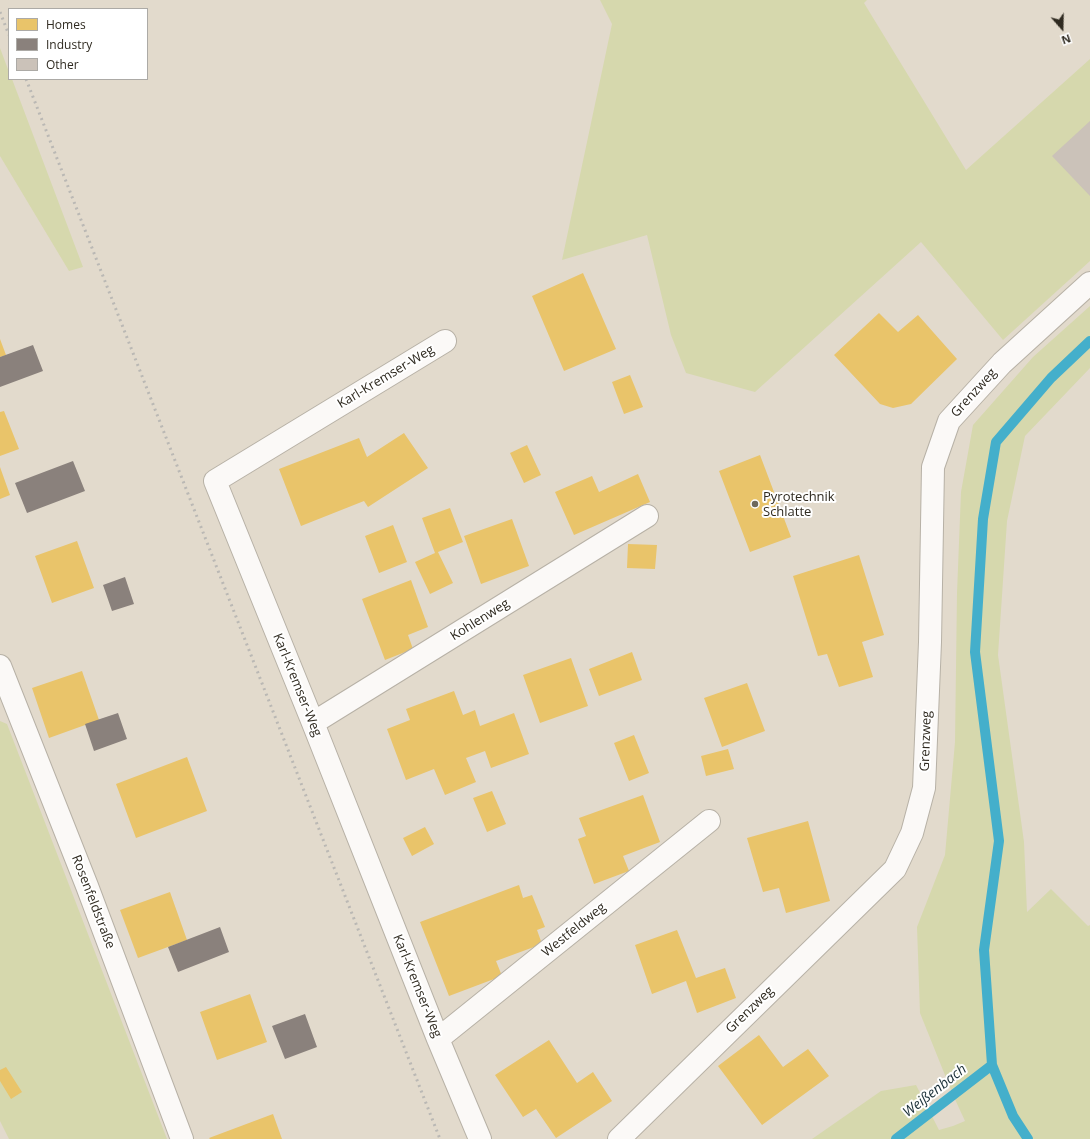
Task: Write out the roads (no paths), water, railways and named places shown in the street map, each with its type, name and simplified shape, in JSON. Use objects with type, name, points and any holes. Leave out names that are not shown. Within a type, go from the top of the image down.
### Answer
[{"type":"street","name":"Grenzweg","points":[[619,1139],[895,869],[912,833],[924,788],[930,642],[933,467],[949,421],[1002,363],[1090,283]]},
{"type":"street","name":"Karl-Kremser-Weg","points":[[445,341],[215,482],[313,723],[438,1039],[480,1139]]},
{"type":"street","name":"Kohlenweg","points":[[313,723],[647,516]]},
{"type":"street","name":"Rosenfeldstraße","points":[[1,674],[87,886],[182,1139]]},
{"type":"street","name":"Westfeldweg","points":[[438,1039],[709,821]]},
{"type":"waterway","points":[[1028,1139],[1013,1116],[992,1065],[984,950],[999,841],[975,652],[983,519],[996,442],[1051,378],[1090,341]]},
{"type":"waterway","name":"Weißenbach","points":[[896,1139],[992,1065]]},
{"type":"railway","points":[[0,12],[8,32]]},
{"type":"railway","points":[[26,80],[440,1139]]},
{"type":"place","name":"Pyrotechnik Schlatte","points":[[755,504]]}]
